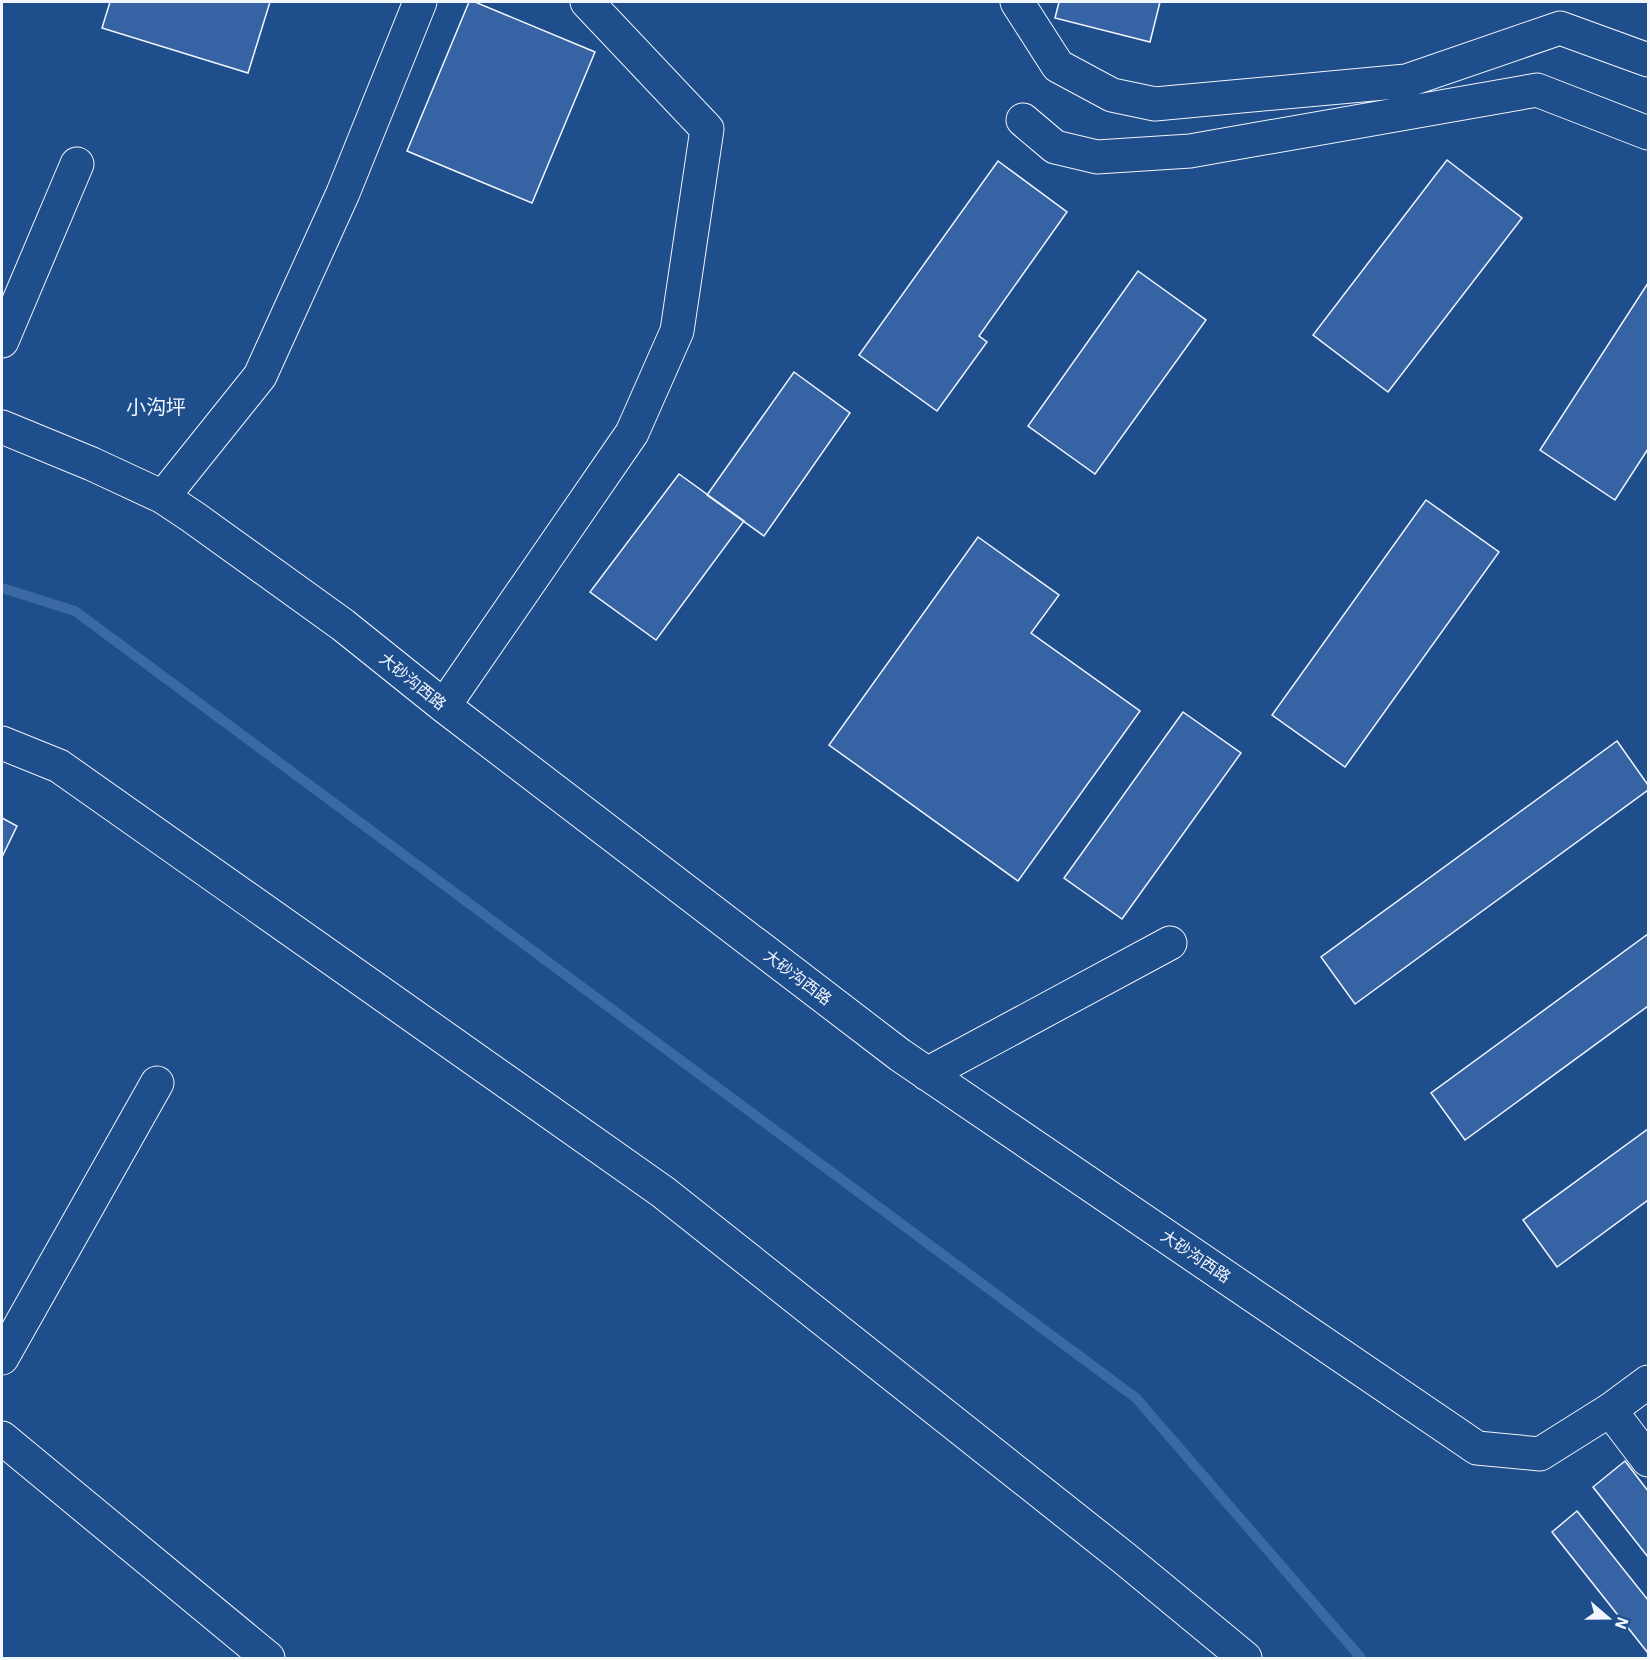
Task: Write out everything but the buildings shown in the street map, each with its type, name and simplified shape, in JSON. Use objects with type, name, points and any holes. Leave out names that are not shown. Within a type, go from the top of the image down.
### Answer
[{"type":"street","points":[[162,497],[260,376],[343,193],[420,2]]},
{"type":"street","points":[[444,706],[632,433],[677,331],[707,129],[587,2]]},
{"type":"street","points":[[1017,2],[1058,66],[1112,95],[1155,104],[1406,81],[1560,28],[1648,60]]},
{"type":"street","points":[[1023,120],[1055,147],[1097,157],[1190,151],[1537,90],[1648,133]]},
{"type":"street","points":[[2,341],[76,164]]},
{"type":"street","name":"大砂沟西路","points":[[2,427],[92,464],[162,497],[344,625],[444,706],[927,1074],[1477,1448],[1540,1454],[1610,1410],[1648,1382]]},
{"type":"street","points":[[2,743],[59,766],[663,1192],[1114,1550],[1245,1659]]},
{"type":"street","points":[[927,1074],[1170,943]]},
{"type":"street","points":[[2,1358],[158,1083]]},
{"type":"street","points":[[1610,1410],[1648,1460]]},
{"type":"street","points":[[2,1438],[268,1659]]},
{"type":"waterway","points":[[2,588],[75,611],[1136,1398],[1361,1658]]},
{"type":"district","name":"小沟坪","points":[[156,407]]}]
